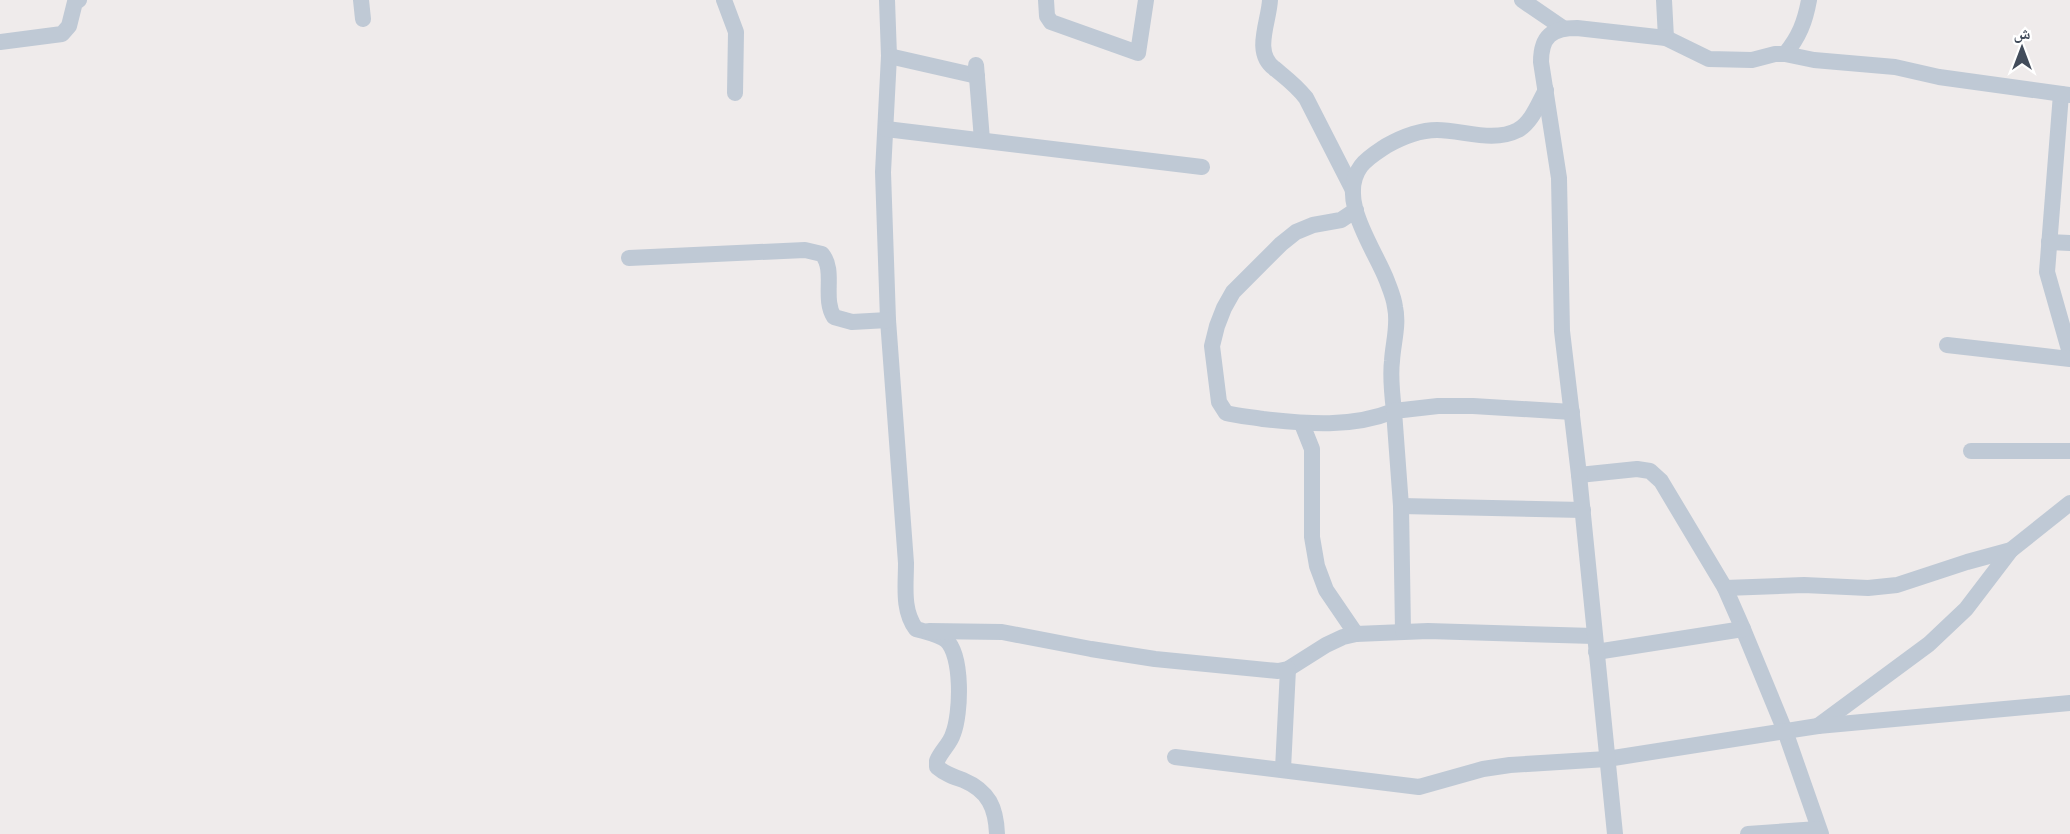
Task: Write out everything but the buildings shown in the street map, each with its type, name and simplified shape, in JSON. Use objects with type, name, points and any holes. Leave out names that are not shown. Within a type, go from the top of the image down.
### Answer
[{"type":"street","points":[[0,42],[62,34],[69,26],[75,2],[79,0]]},
{"type":"street","points":[[361,0],[363,20]]},
{"type":"street","points":[[724,0],[736,32],[735,93]]},
{"type":"street","points":[[888,0],[889,56],[883,172],[888,320],[906,563],[906,602],[916,629],[944,639],[953,648],[957,667],[955,730],[951,741],[937,761],[937,767],[948,775],[975,786],[990,802],[995,809],[997,834]]},
{"type":"street","points":[[1046,0],[1047,16],[1051,22],[1138,53],[1146,0]]},
{"type":"street","points":[[1270,0],[1264,57],[1269,65],[1297,86],[1305,98],[1353,190],[1356,210],[1386,278],[1395,307],[1397,327],[1391,373],[1401,506],[1403,631]]},
{"type":"street","points":[[1522,0],[1563,28]]},
{"type":"street","points":[[1664,0],[1666,38]]},
{"type":"street","points":[[1785,54],[1804,24],[1809,0]]},
{"type":"street","points":[[1615,834],[1583,510],[1562,331],[1559,178],[1541,48],[1551,33],[1563,28],[1666,38],[1709,59],[1745,61],[1785,54],[1814,60],[1895,67],[1940,76],[2066,94],[2047,272],[2070,352]]},
{"type":"street","points":[[889,56],[977,70],[982,140]]},
{"type":"street","points":[[1353,190],[1361,166],[1376,153],[1406,135],[1438,130],[1482,135],[1507,134],[1530,120],[1546,90]]},
{"type":"street","points":[[886,129],[1202,167]]},
{"type":"street","points":[[1356,210],[1341,220],[1303,228],[1281,244],[1233,292],[1214,335],[1213,361],[1217,394],[1226,413],[1302,424],[1366,420],[1394,411],[1438,406],[1572,412]]},
{"type":"street","points":[[2049,242],[2070,243]]},
{"type":"street","points":[[629,258],[805,250],[817,252],[822,254],[827,262],[828,304],[834,317],[852,322],[888,320]]},
{"type":"street","points":[[1947,345],[2070,359]]},
{"type":"street","points":[[1302,424],[1312,449],[1312,537],[1317,566],[1326,590],[1356,634]]},
{"type":"street","points":[[1971,452],[2070,451]]},
{"type":"street","points":[[1579,475],[1637,469],[1650,471],[1661,481],[1725,588],[1785,731],[1820,831],[1748,834]]},
{"type":"street","points":[[1818,726],[1929,645],[1966,609],[2011,550],[2070,503]]},
{"type":"street","points":[[1401,506],[1583,510]]},
{"type":"street","points":[[1725,588],[1803,585],[1868,588],[1897,585],[2011,550]]},
{"type":"street","points":[[928,632],[973,630],[1002,632],[1091,649],[1278,671],[1288,669],[1326,645],[1356,634],[1403,631],[1595,644],[1743,629]]},
{"type":"street","points":[[1283,769],[1288,669]]},
{"type":"street","points":[[1175,758],[1283,769],[1392,785],[1419,786],[1510,765],[1607,759],[1818,726],[2070,703]]}]
